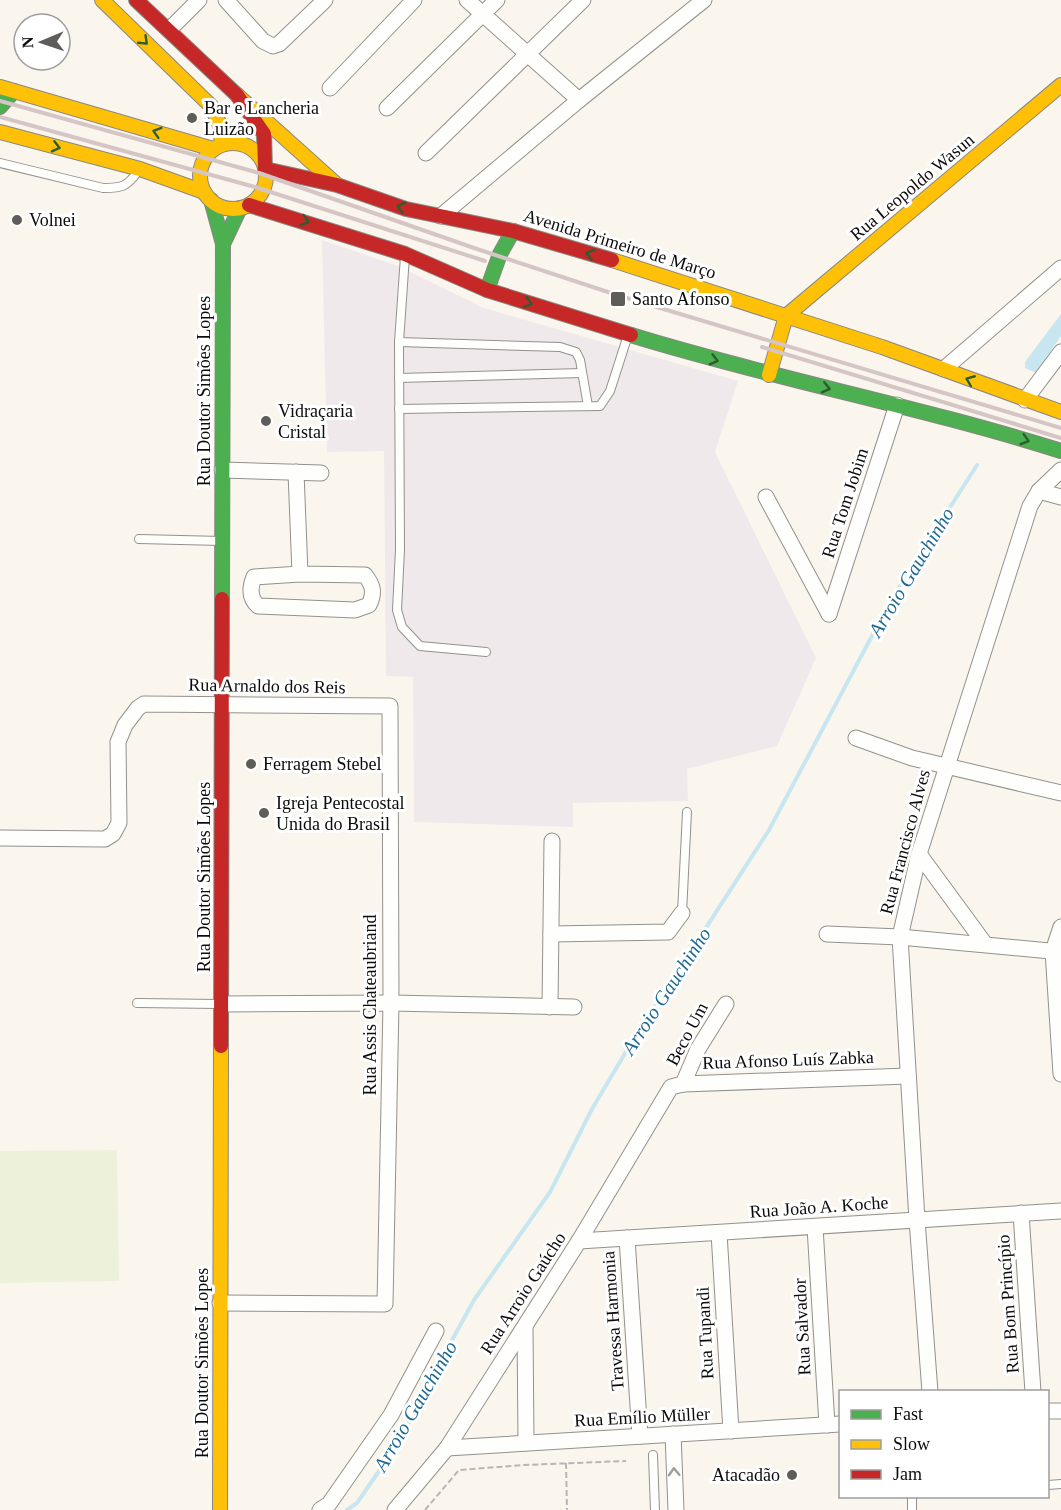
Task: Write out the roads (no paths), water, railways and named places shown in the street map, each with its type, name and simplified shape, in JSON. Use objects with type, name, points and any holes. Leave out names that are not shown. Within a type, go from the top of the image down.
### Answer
[{"type":"main road","points":[[102,0],[211,106],[220,125],[218,147]]},
{"type":"main road","points":[[136,0],[337,185]]},
{"type":"main road","name":"Rua Leopoldo Wasun","points":[[786,316],[1061,85]]},
{"type":"main road","points":[[0,87],[218,147]]},
{"type":"main road","points":[[0,107],[14,91]]},
{"type":"main road","points":[[0,132],[140,169],[208,196],[219,206],[229,209],[244,206],[257,198],[266,180],[264,134],[237,95]]},
{"type":"main road","points":[[208,196],[200,174],[202,164],[218,147],[231,142],[249,147],[262,159],[266,169]]},
{"type":"main road","name":"Avenida Primeiro de Março","points":[[266,169],[337,185],[406,209],[513,231],[649,271],[882,347],[1061,412]]},
{"type":"main road","name":"Rua Doutor Simões Lopes","points":[[208,196],[223,244],[220,1510]]},
{"type":"main road","points":[[244,206],[405,254],[488,290],[628,334],[769,375],[989,428],[1061,451]]},
{"type":"main road","name":"Rua Doutor Simões Lopes","points":[[223,244],[244,206]]},
{"type":"main road","points":[[488,290],[500,254],[513,231]]},
{"type":"main road","points":[[769,375],[786,316]]},
{"type":"street","points":[[169,30],[199,0]]},
{"type":"street","points":[[226,0],[263,41],[273,46],[279,44],[325,0]]},
{"type":"street","points":[[330,88],[414,0]]},
{"type":"street","points":[[467,0],[579,100]]},
{"type":"street","points":[[387,108],[497,0]]},
{"type":"street","points":[[426,153],[584,0]]},
{"type":"street","points":[[441,216],[579,100],[704,0]]},
{"type":"street","points":[[944,369],[1061,268]]},
{"type":"street","points":[[1025,400],[1061,352]]},
{"type":"street","name":"Rua Tom Jobim","points":[[766,497],[829,614],[897,405]]},
{"type":"street","points":[[222,470],[321,473]]},
{"type":"street","name":"Rua Francisco Alves","points":[[930,1390],[900,937],[919,854],[945,766],[1030,506],[1040,491],[1061,470]]},
{"type":"street","points":[[296,472],[300,574]]},
{"type":"street","points":[[1040,491],[1061,497]]},
{"type":"street","points":[[300,574],[365,575],[372,585],[372,599],[369,605],[355,610],[258,606],[255,603],[250,585],[254,577],[300,574]]},
{"type":"street","name":"Rua Arnaldo dos Reis","points":[[0,838],[105,838],[113,834],[119,823],[118,742],[125,724],[144,704],[390,706]]},
{"type":"street","name":"Rua Assis Chateaubriand","points":[[220,1303],[385,1304],[391,1003],[390,706]]},
{"type":"street","points":[[856,738],[912,758],[1061,793]]},
{"type":"street","points":[[550,1007],[552,841]]},
{"type":"street","points":[[919,854],[985,944]]},
{"type":"street","points":[[551,934],[668,932],[682,913]]},
{"type":"street","points":[[1061,927],[1057,951],[1061,1074]]},
{"type":"street","points":[[827,934],[900,937],[1057,951]]},
{"type":"street","points":[[222,1004],[391,1003],[574,1007]]},
{"type":"street","name":"Beco Um","points":[[677,1085],[726,1004]]},
{"type":"street","name":"Rua Afonso Luís Zabka","points":[[677,1085],[908,1076]]},
{"type":"street","name":"Rua Arroio Gaúcho","points":[[395,1510],[447,1448],[677,1085]]},
{"type":"street","name":"Rua João A. Koche","points":[[579,1241],[1061,1211]]},
{"type":"street","name":"Rua Bom Princípio","points":[[1021,1214],[1033,1390]]},
{"type":"street","name":"Rua Salvador","points":[[816,1227],[834,1425]]},
{"type":"street","name":"Rua Tupandi","points":[[719,1233],[731,1431]]},
{"type":"street","name":"Travessa Harmonia","points":[[627,1238],[640,1436]]},
{"type":"street","points":[[525,1327],[526,1443]]},
{"type":"street","points":[[320,1510],[329,1504],[391,1415],[436,1331]]},
{"type":"street","name":"Rua Emílio Müller","points":[[447,1448],[834,1425]]},
{"type":"street","points":[[673,1434],[676,1510]]},
{"type":"lane","points":[[0,163],[103,188],[128,185],[140,169]]},
{"type":"lane","points":[[405,254],[399,342],[397,610],[402,627],[420,646],[486,652]]},
{"type":"lane","points":[[399,409],[600,406],[610,391],[628,334]]},
{"type":"lane","points":[[399,342],[560,347],[576,352],[580,360],[588,406]]},
{"type":"lane","points":[[399,378],[582,373]]},
{"type":"lane","points":[[139,539],[222,541]]},
{"type":"lane","points":[[682,913],[687,812]]},
{"type":"lane","points":[[137,1003],[222,1004]]},
{"type":"lane","points":[[652,1455],[655,1510]]},
{"type":"water","points":[[1061,314],[1061,336],[1036,373],[1025,368],[1025,362]]},
{"type":"waterway","name":"Arroio Gauchinho","points":[[347,1510],[357,1503],[399,1442],[474,1300],[550,1192],[592,1109],[627,1050],[769,830],[891,600],[977,465]]},
{"type":"railway","points":[[0,101],[259,173],[620,296],[1061,428]]},
{"type":"railway","points":[[0,117],[255,187],[485,261]]},
{"type":"railway","points":[[762,347],[1061,438]]},
{"type":"place","name":"Bar e Lancheria Luizão","points":[[192,118]]},
{"type":"place","name":"Volnei","points":[[17,220]]},
{"type":"place","name":"Santo Afonso","points":[[618,299]]},
{"type":"place","name":"Vidraçaria Cristal","points":[[266,421]]},
{"type":"place","name":"Ferragem Stebel","points":[[251,764]]},
{"type":"place","name":"Igreja Pentecostal Unida do Brasil","points":[[264,813]]},
{"type":"place","name":"Atacadão","points":[[792,1475]]}]
